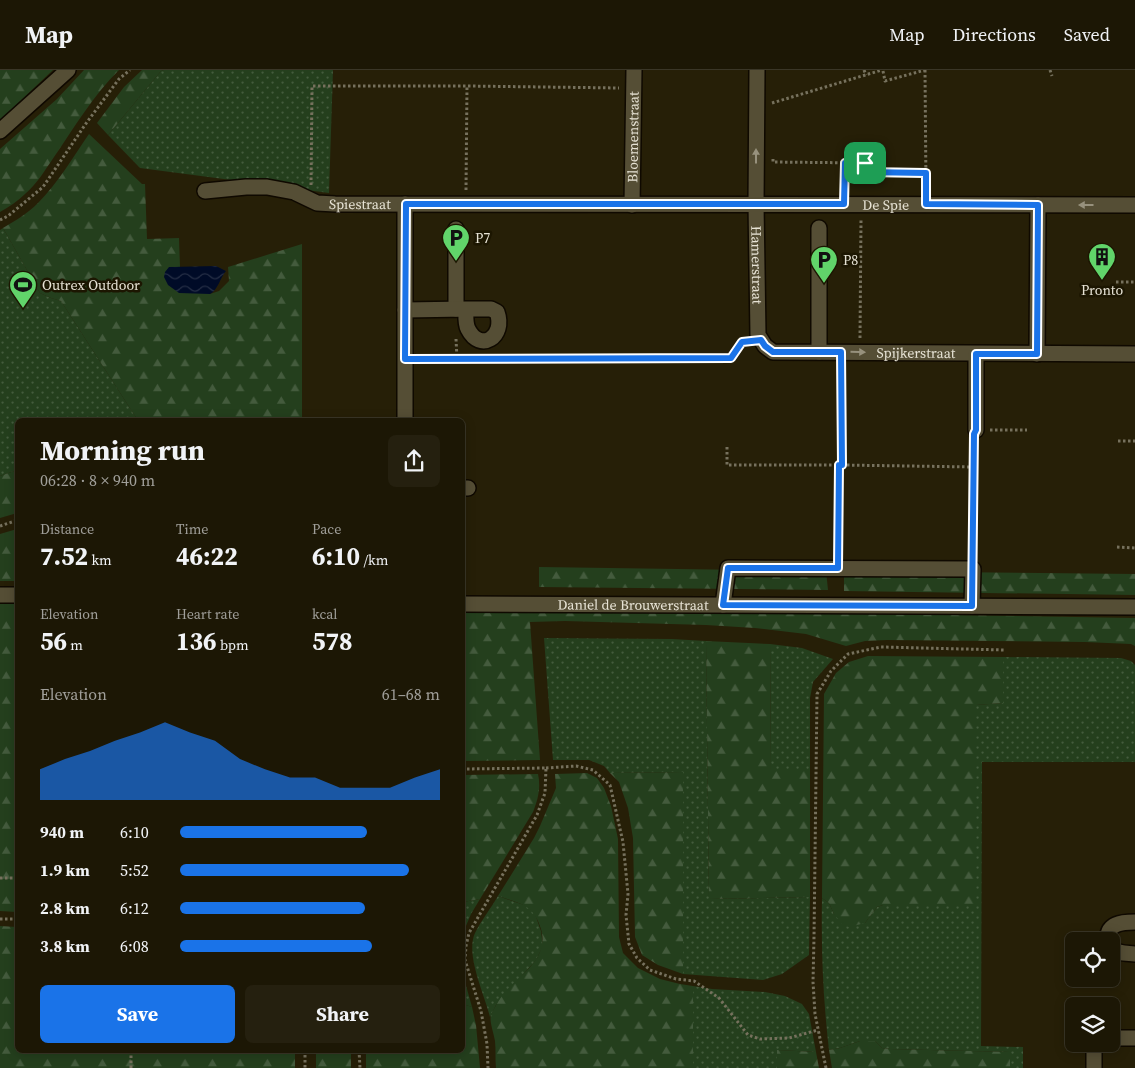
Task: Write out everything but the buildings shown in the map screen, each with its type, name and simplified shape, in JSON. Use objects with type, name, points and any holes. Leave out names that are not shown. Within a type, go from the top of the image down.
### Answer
[{"type":"street","points":[[0,131],[68,70]]},
{"type":"street","name":"Bloemenstraat","points":[[632,205],[634,70]]},
{"type":"street","name":"Hamerstraat","points":[[757,70],[756,204],[758,335],[761,340]]},
{"type":"street","name":"Spiestraat","points":[[205,191],[268,187],[294,192],[317,204],[756,204]]},
{"type":"street","points":[[404,418],[406,204]]},
{"type":"street","name":"De Spie","points":[[756,204],[1135,205]]},
{"type":"street","points":[[1037,354],[1038,205]]},
{"type":"street","points":[[819,228],[819,352]]},
{"type":"street","points":[[405,310],[461,309],[456,229]]},
{"type":"street","name":"Spijkerstraat","points":[[761,340],[773,352],[1135,354]]},
{"type":"street","points":[[976,354],[976,430]]},
{"type":"street","points":[[723,605],[728,568],[838,568],[973,569],[972,606]]},
{"type":"street","points":[[0,595],[15,595]]},
{"type":"street","name":"Daniel de Brouwerstraat","points":[[465,604],[1135,608]]},
{"type":"street","points":[[1110,932],[1119,923],[1135,922]]},
{"type":"street","points":[[1120,953],[1135,954]]},
{"type":"street","points":[[1120,1038],[1135,1038]]},
{"type":"street","points":[[1094,1052],[1094,1068]]},
{"type":"path","points":[[0,220],[8,216],[43,187],[93,115],[120,79],[130,70]]},
{"type":"path","points":[[864,70],[866,75]]},
{"type":"path","points":[[757,108],[882,70],[885,81],[925,70],[926,204]]},
{"type":"path","points":[[1050,70],[1052,76]]},
{"type":"path","points":[[311,200],[312,86],[634,88]]},
{"type":"path","points":[[466,204],[467,86]]},
{"type":"path","points":[[773,155],[773,162],[865,163],[865,172],[926,173]]},
{"type":"path","points":[[844,204],[845,163]]},
{"type":"path","points":[[860,352],[861,204]]},
{"type":"path","points":[[1116,282],[1135,282]]},
{"type":"path","points":[[405,359],[731,358],[742,342],[761,340]]},
{"type":"path","points":[[838,568],[841,465],[841,352]]},
{"type":"path","points":[[973,569],[974,434],[976,430],[1027,430]]},
{"type":"path","points":[[1118,441],[1135,441]]},
{"type":"path","points":[[727,447],[727,465],[974,467]]},
{"type":"path","points":[[0,526],[15,521]]},
{"type":"path","points":[[1117,548],[1135,548]]},
{"type":"path","points":[[826,1068],[815,1014],[812,982],[817,694],[831,671],[848,654],[882,647],[1005,650]]},
{"type":"path","points":[[465,769],[576,766],[593,770],[610,785],[623,842],[628,894],[626,915],[629,944],[637,958],[650,970],[676,979],[694,981],[718,998],[748,1035],[760,1039],[789,1038],[818,1030]]},
{"type":"path","points":[[488,1068],[487,1044],[481,1011],[465,960],[468,933],[537,815],[545,792],[546,768]]},
{"type":"path","points":[[0,878],[15,878]]},
{"type":"path","points":[[0,918],[15,919]]},
{"type":"path","points":[[130,1068],[131,1053]]},
{"type":"path","points":[[305,1053],[305,1068]]},
{"type":"path","points":[[360,1053],[360,1068]]},
{"type":"green space","points":[[0,70],[53,70],[0,120]]},
{"type":"green space","points":[[84,70],[119,70],[93,100],[33,186],[22,197],[0,212],[0,149],[57,99]]},
{"type":"green space","points":[[142,70],[164,70],[161,71],[108,135],[97,123],[124,87]]},
{"type":"green space","points":[[333,70],[329,193],[140,168],[108,135],[161,71]]},
{"type":"green space","points":[[89,134],[142,184],[145,184],[147,239],[179,238],[180,267],[169,267],[210,294],[219,291],[229,281],[228,267],[302,244],[302,418],[137,418],[61,301],[40,293],[3,228],[17,220],[38,203],[59,178]]},
{"type":"green space","points":[[3,228],[40,293],[61,301],[137,418],[15,418],[15,471],[0,476],[0,230]]},
{"type":"green space","points":[[15,471],[15,514],[0,518],[0,476]]},
{"type":"green space","points":[[15,530],[15,581],[0,581],[0,534]]},
{"type":"green space","points":[[539,567],[826,571],[828,590],[539,587]]},
{"type":"green space","points":[[844,571],[1135,574],[1135,595],[844,591]]},
{"type":"green space","points":[[0,602],[15,603],[15,912],[0,911]]},
{"type":"green space","points":[[465,609],[1135,618],[1135,646],[1131,644],[1085,642],[887,640],[865,641],[846,646],[806,634],[755,628],[565,621],[530,622],[540,760],[465,761]]},
{"type":"green space","points":[[544,638],[706,641],[709,899],[810,897],[809,955],[782,974],[763,980],[683,974],[683,772],[610,773],[604,766],[589,760],[553,760]]},
{"type":"green space","points":[[706,641],[770,644],[771,771],[810,771],[810,897],[709,899]]},
{"type":"green space","points":[[770,644],[802,648],[833,659],[813,682],[810,698],[810,771],[771,771]]},
{"type":"green space","points":[[868,656],[1003,657],[1003,703],[976,705],[976,905],[883,905],[877,907],[865,923],[849,927],[842,924],[834,914],[829,903],[822,898],[824,694],[836,673],[849,662]]},
{"type":"green space","points":[[1003,657],[1121,658],[1131,661],[1135,665],[1135,762],[982,762],[981,1046],[1023,1047],[1023,1068],[1010,1068],[1010,1052],[890,1049],[882,1048],[875,1041],[860,1041],[829,1050],[823,974],[822,898],[829,903],[834,914],[865,923],[877,907],[883,905],[975,905],[976,705],[1003,703]]},
{"type":"green space","points":[[683,772],[683,974],[658,965],[642,955],[635,937],[633,838],[628,808],[619,782],[610,773]]},
{"type":"green space","points":[[587,773],[597,778],[604,788],[611,806],[618,839],[619,937],[623,953],[638,968],[660,979],[693,986],[693,1068],[496,1068],[495,1041],[491,1015],[503,995],[534,963],[543,939],[538,921],[530,910],[520,903],[498,896],[540,826],[556,788],[555,774]]},
{"type":"green space","points":[[538,774],[539,784],[533,812],[480,899],[465,902],[465,775]]},
{"type":"green space","points":[[498,896],[527,906],[535,914],[541,931],[543,946],[536,960],[496,1005],[490,1017],[472,952],[477,928]]},
{"type":"green space","points":[[480,899],[465,928],[465,902]]},
{"type":"green space","points":[[0,926],[15,927],[15,1053],[295,1053],[295,1068],[0,1068]]},
{"type":"green space","points":[[465,982],[472,1007],[465,1005]]},
{"type":"green space","points":[[693,986],[765,992],[785,996],[802,1004],[809,1014],[816,1052],[777,1050],[777,1068],[693,1068]]},
{"type":"green space","points":[[465,1005],[472,1007],[476,1025],[480,1068],[366,1068],[366,1053],[465,1053]]},
{"type":"green space","points":[[860,1041],[875,1041],[882,1048],[890,1049],[1010,1052],[1010,1068],[832,1068],[829,1050]]},
{"type":"green space","points":[[777,1050],[816,1052],[819,1068],[777,1068]]},
{"type":"green space","points":[[316,1053],[351,1053],[351,1068],[316,1068]]},
{"type":"water","points":[[216,266],[226,271],[215,290],[210,294],[179,293],[168,285],[164,277],[169,267]]},
{"type":"place","name":"P7","points":[[456,262]]},
{"type":"place","name":"Pronto","points":[[1102,281]]},
{"type":"place","name":"P8","points":[[824,284]]},
{"type":"place","name":"Outrex Outdoor","points":[[23,309]]},
{"type":"route","points":[[845,163],[865,163],[865,172],[926,173],[926,204],[1038,205],[1037,354],[976,354],[972,606],[723,605],[728,568],[838,568],[839,465],[842,465],[841,352],[773,352],[761,340],[742,342],[731,358],[405,359],[406,204],[844,204],[845,163]]}]
